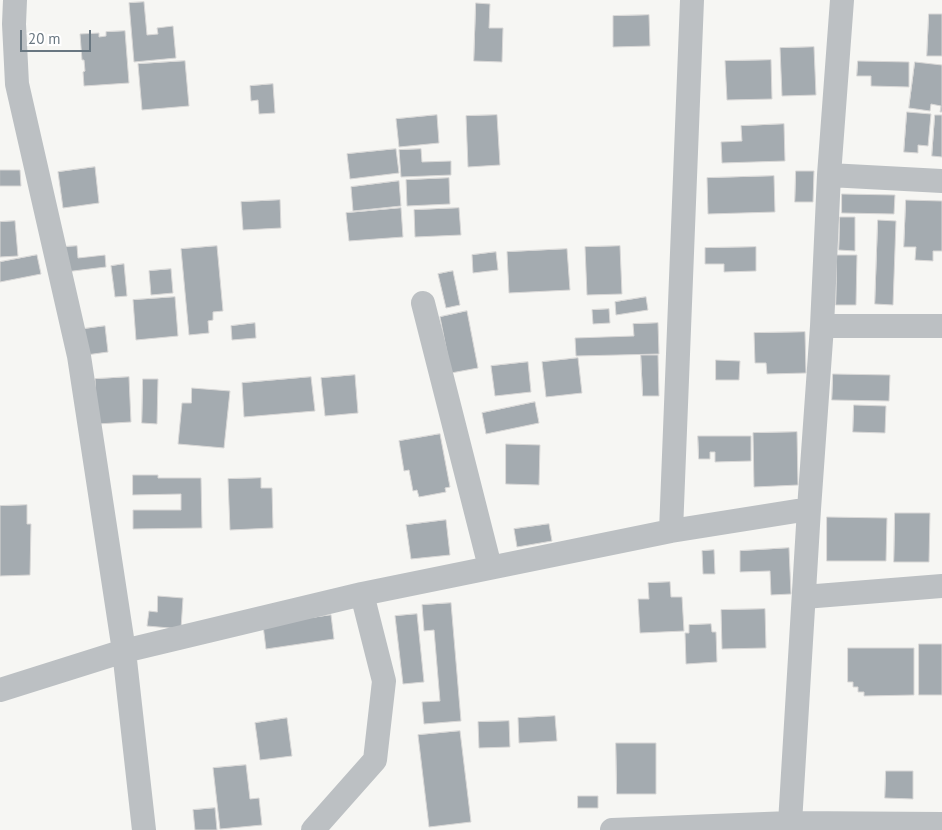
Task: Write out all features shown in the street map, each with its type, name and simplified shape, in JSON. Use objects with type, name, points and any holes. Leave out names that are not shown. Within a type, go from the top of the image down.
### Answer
[{"type":"street","points":[[15,0],[14,24],[17,84],[79,356],[124,651],[144,830]]},
{"type":"street","points":[[671,531],[692,0]]},
{"type":"street","points":[[790,823],[822,326],[829,175],[842,0]]},
{"type":"street","points":[[829,175],[942,181]]},
{"type":"street","points":[[423,303],[490,567]]},
{"type":"street","points":[[822,326],[942,326]]},
{"type":"street","points":[[0,690],[124,651],[362,594],[671,531],[809,509]]},
{"type":"street","points":[[804,597],[942,586]]},
{"type":"street","points":[[313,830],[376,760],[384,681],[362,594]]},
{"type":"street","points":[[612,830],[790,823],[942,824]]},
{"type":"building","points":[[144,2],[147,35],[158,34],[157,28],[173,26],[176,58],[134,62],[129,3]]},
{"type":"building","points":[[476,3],[490,4],[489,28],[503,28],[502,62],[474,61]]},
{"type":"building","points":[[929,14],[942,14],[942,56],[927,56]]},
{"type":"building","points":[[649,15],[650,46],[613,47],[613,16]]},
{"type":"building","points":[[125,31],[129,83],[84,86],[83,72],[85,71],[80,34],[99,33],[99,37],[106,36],[106,32]]},
{"type":"building","points":[[814,47],[816,95],[782,96],[780,48]]},
{"type":"building","points":[[771,60],[772,99],[727,100],[725,61]]},
{"type":"building","points":[[185,61],[189,106],[142,110],[138,64]]},
{"type":"building","points":[[858,61],[909,62],[909,87],[871,86],[871,76],[857,76]]},
{"type":"building","points":[[915,62],[942,65],[942,112],[940,112],[941,106],[931,104],[930,111],[909,108]]},
{"type":"building","points":[[273,84],[275,113],[259,114],[258,100],[251,101],[250,86]]},
{"type":"building","points":[[907,112],[931,114],[928,146],[918,145],[918,153],[904,152]]},
{"type":"building","points":[[437,115],[439,143],[399,147],[396,119]]},
{"type":"building","points":[[497,115],[500,165],[468,167],[466,116]]},
{"type":"building","points":[[935,115],[942,115],[942,157],[932,156]]},
{"type":"building","points":[[784,124],[785,161],[722,163],[721,142],[742,141],[741,126]]},
{"type":"building","points":[[396,149],[399,173],[350,179],[347,154]]},
{"type":"building","points":[[421,149],[422,162],[451,161],[451,175],[401,177],[399,150]]},
{"type":"building","points":[[95,167],[99,203],[63,208],[58,172]]},
{"type":"building","points":[[0,170],[20,170],[21,186],[0,186]]},
{"type":"building","points":[[796,171],[814,171],[813,202],[795,202]]},
{"type":"building","points":[[774,176],[775,212],[708,214],[707,178]]},
{"type":"building","points":[[449,178],[450,204],[407,206],[406,180]]},
{"type":"building","points":[[399,181],[401,206],[353,211],[351,187]]},
{"type":"building","points":[[842,194],[895,195],[894,214],[842,213]]},
{"type":"building","points":[[280,200],[281,228],[243,230],[241,202]]},
{"type":"building","points":[[906,200],[942,201],[942,251],[933,251],[933,261],[915,260],[916,247],[904,247]]},
{"type":"building","points":[[401,208],[403,237],[349,241],[346,213]]},
{"type":"building","points":[[459,208],[461,235],[415,237],[414,210]]},
{"type":"building","points":[[840,217],[855,217],[855,251],[839,250]]},
{"type":"building","points":[[878,220],[896,221],[893,305],[875,304]]},
{"type":"building","points":[[15,221],[18,256],[0,257],[0,222]]},
{"type":"building","points":[[77,246],[78,258],[105,255],[106,267],[65,272],[62,247]]},
{"type":"building","points":[[217,246],[223,311],[213,312],[213,320],[208,321],[209,333],[189,335],[181,249]]},
{"type":"building","points":[[620,246],[622,294],[587,295],[585,247]]},
{"type":"building","points":[[756,247],[756,271],[724,272],[724,264],[705,264],[705,248]]},
{"type":"building","points":[[567,249],[570,290],[509,293],[507,252]]},
{"type":"building","points":[[496,252],[498,270],[473,273],[472,255]]},
{"type":"building","points":[[37,255],[41,274],[0,282],[0,262]]},
{"type":"building","points":[[837,255],[857,255],[856,305],[836,305]]},
{"type":"building","points":[[124,264],[127,296],[115,297],[111,266]]},
{"type":"building","points":[[171,269],[173,293],[151,295],[149,271]]},
{"type":"building","points":[[453,271],[460,305],[446,308],[438,274]]},
{"type":"building","points":[[175,297],[178,336],[136,340],[133,300]]},
{"type":"building","points":[[646,297],[648,310],[616,315],[615,302]]},
{"type":"building","points":[[609,309],[610,323],[593,324],[592,310]]},
{"type":"building","points":[[467,311],[478,368],[451,373],[440,317]]},
{"type":"building","points":[[255,323],[256,338],[232,340],[231,326]]},
{"type":"building","points":[[658,323],[659,354],[576,356],[575,338],[634,336],[633,324]]},
{"type":"building","points":[[105,326],[108,352],[86,355],[83,329]]},
{"type":"building","points":[[805,332],[806,373],[767,374],[766,363],[755,363],[754,333]]},
{"type":"building","points":[[641,355],[658,355],[659,396],[643,396]]},
{"type":"building","points":[[578,358],[582,393],[546,397],[542,362]]},
{"type":"building","points":[[716,360],[740,361],[739,380],[716,380]]},
{"type":"building","points":[[528,362],[531,392],[495,396],[491,366]]},
{"type":"building","points":[[833,374],[890,375],[889,401],[832,400]]},
{"type":"building","points":[[355,375],[358,413],[325,416],[321,378]]},
{"type":"building","points":[[129,377],[131,422],[97,424],[95,379]]},
{"type":"building","points":[[311,377],[315,411],[244,417],[242,383]]},
{"type":"building","points":[[143,379],[158,379],[157,424],[142,423]]},
{"type":"building","points":[[192,388],[230,391],[224,448],[178,444],[182,403],[191,403]]},
{"type":"building","points":[[535,402],[539,423],[486,434],[482,413]]},
{"type":"building","points":[[854,405],[886,406],[885,433],[853,432]]},
{"type":"building","points":[[797,432],[798,485],[754,487],[753,433]]},
{"type":"building","points":[[440,434],[450,487],[445,488],[446,492],[419,497],[417,490],[413,491],[409,470],[404,471],[399,441]]},
{"type":"building","points":[[698,436],[751,436],[751,461],[715,462],[715,452],[710,452],[710,459],[699,459]]},
{"type":"building","points":[[506,444],[540,445],[539,485],[506,484]]},
{"type":"building","points":[[133,475],[158,475],[158,478],[201,478],[202,528],[133,529],[133,510],[181,510],[181,494],[133,495]]},
{"type":"building","points":[[261,478],[261,488],[272,488],[273,528],[230,530],[228,479]]},
{"type":"building","points":[[27,505],[27,524],[31,524],[30,575],[0,576],[0,506]]},
{"type":"building","points":[[895,513],[930,513],[929,562],[894,562]]},
{"type":"building","points":[[827,517],[887,518],[886,561],[827,561]]},
{"type":"building","points":[[446,520],[450,555],[411,559],[406,525]]},
{"type":"building","points":[[549,524],[552,541],[517,547],[514,529]]},
{"type":"building","points":[[789,548],[791,594],[771,595],[770,571],[740,572],[740,551]]},
{"type":"building","points":[[714,550],[715,574],[703,574],[702,551]]},
{"type":"building","points":[[670,582],[671,597],[682,597],[684,631],[640,633],[638,599],[649,599],[648,583]]},
{"type":"building","points":[[158,596],[183,598],[181,629],[147,626],[149,611],[157,612]]},
{"type":"building","points":[[451,603],[461,721],[424,724],[422,702],[440,701],[434,630],[424,631],[422,605]]},
{"type":"building","points":[[765,609],[766,648],[722,649],[721,610]]},
{"type":"building","points":[[417,614],[424,682],[403,684],[395,616]]},
{"type":"building","points":[[331,615],[334,639],[266,649],[263,625]]},
{"type":"building","points":[[711,624],[712,632],[716,632],[717,662],[686,664],[685,633],[689,633],[689,625]]},
{"type":"building","points":[[919,644],[942,644],[942,695],[919,695]]},
{"type":"building","points":[[848,648],[914,648],[914,695],[864,696],[864,692],[858,692],[858,687],[853,687],[853,682],[848,682]]},
{"type":"building","points":[[555,716],[557,741],[519,743],[518,718]]},
{"type":"building","points":[[287,718],[292,756],[260,760],[255,723]]},
{"type":"building","points":[[509,721],[510,747],[479,748],[478,722]]},
{"type":"building","points":[[460,731],[471,822],[429,827],[418,735]]},
{"type":"building","points":[[616,743],[656,743],[656,794],[617,794]]},
{"type":"building","points":[[246,765],[250,799],[259,798],[262,825],[220,829],[213,768]]},
{"type":"building","points":[[886,771],[913,771],[913,799],[885,798]]},
{"type":"building","points":[[578,796],[598,796],[598,808],[578,808]]},
{"type":"building","points":[[215,808],[217,830],[195,830],[193,810]]}]
